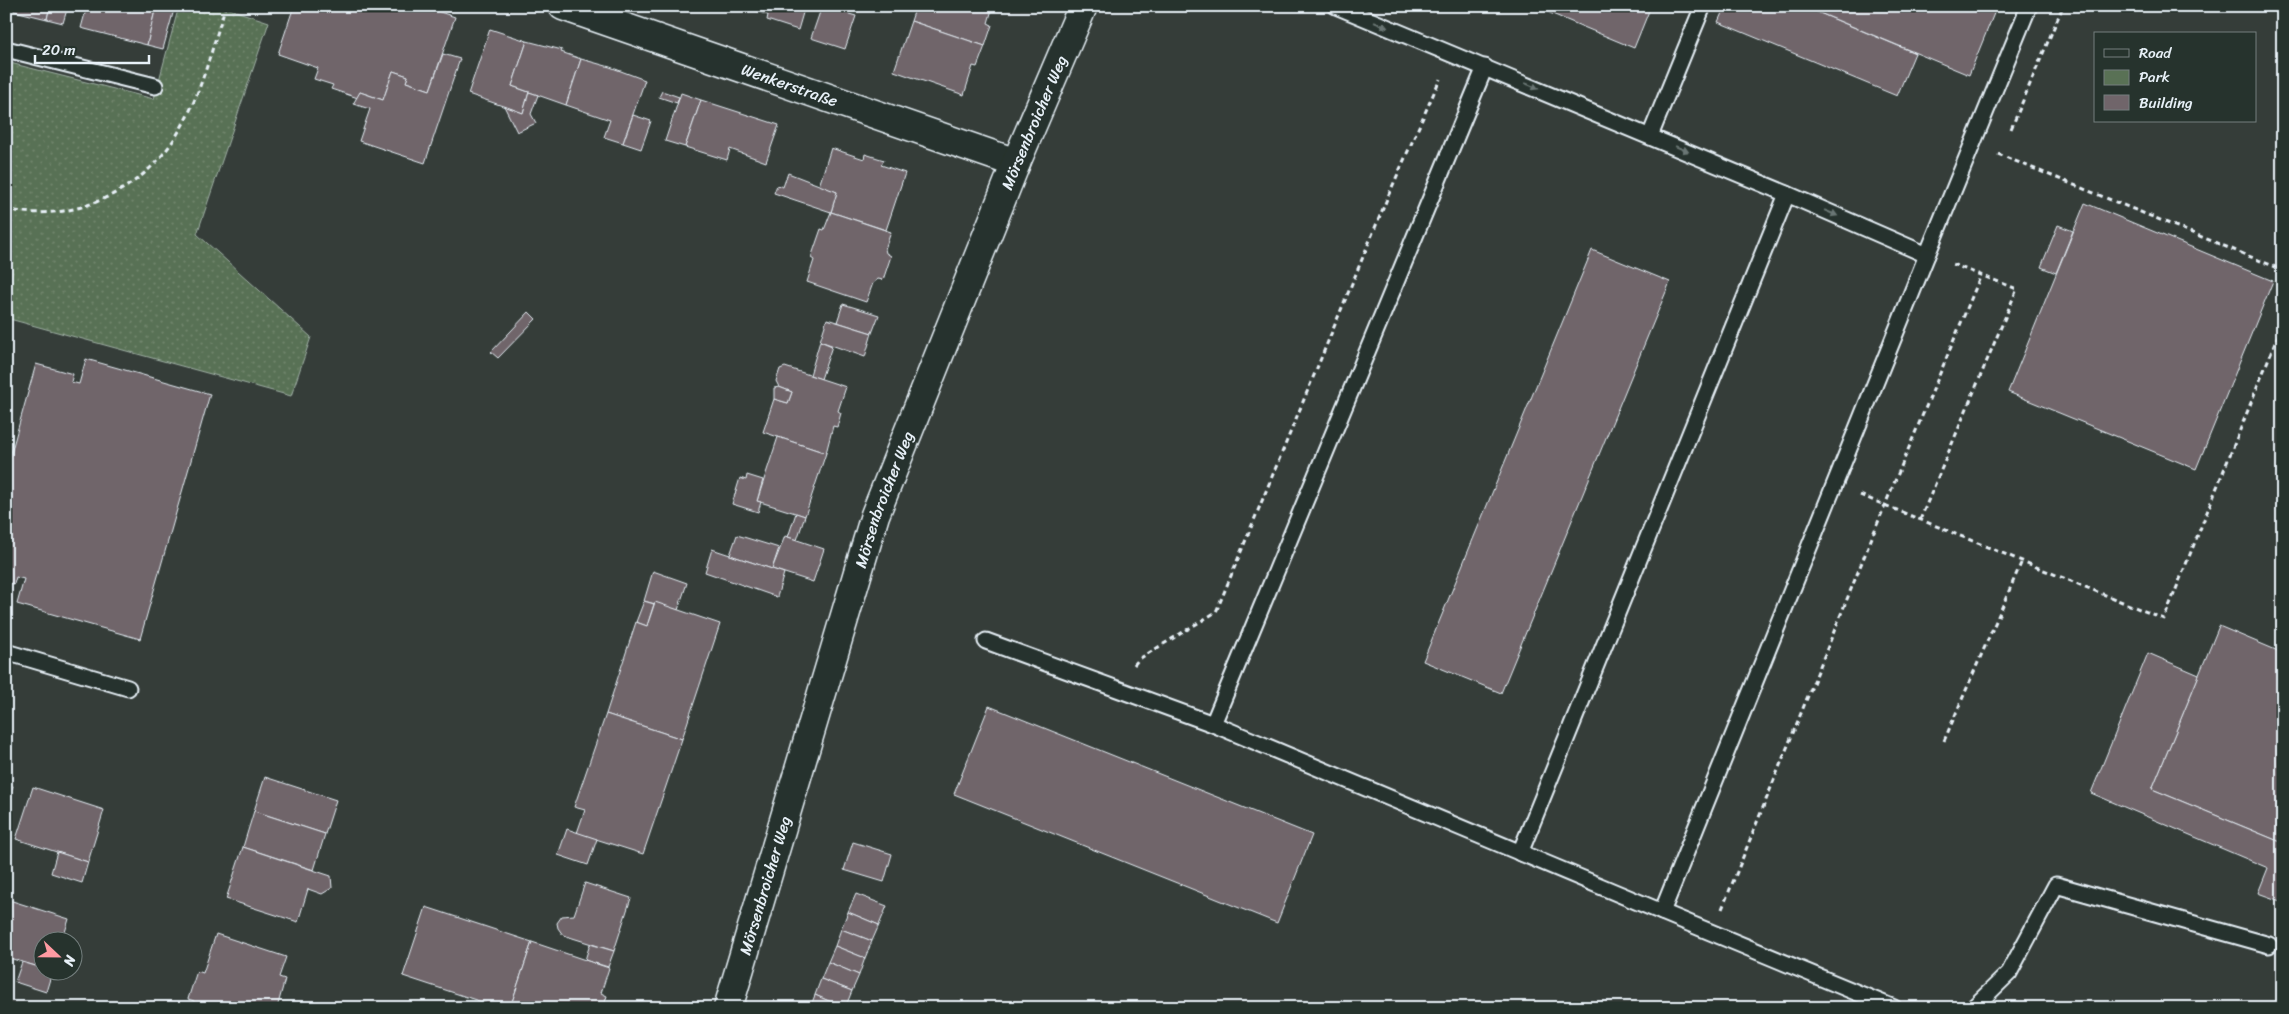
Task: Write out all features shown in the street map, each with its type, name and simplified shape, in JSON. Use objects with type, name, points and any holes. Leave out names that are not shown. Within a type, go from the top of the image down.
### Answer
[{"type":"street","name":"Wenkerstraße","points":[[563,6],[1016,163]]},
{"type":"street","name":"Mörsenbroicher Weg","points":[[728,1008],[875,515],[1016,163],[1083,6]]},
{"type":"lane","points":[[1336,6],[1650,136],[1927,254]]},
{"type":"lane","points":[[1650,136],[1703,6]]},
{"type":"lane","points":[[1662,912],[2029,6]]},
{"type":"lane","points":[[6,49],[155,86]]},
{"type":"lane","points":[[1214,724],[1485,67]]},
{"type":"lane","points":[[1520,853],[1787,194]]},
{"type":"lane","points":[[986,642],[1214,724],[1894,1008]]},
{"type":"lane","points":[[6,652],[128,688]]},
{"type":"lane","points":[[1973,1008],[2008,972],[2056,885],[2268,945]]},
{"type":"path","points":[[2008,137],[2064,6]]},
{"type":"path","points":[[6,209],[38,213],[65,211],[87,205],[116,194],[137,180],[160,160],[184,126],[199,92],[225,8]]},
{"type":"path","points":[[1118,690],[1139,659],[1216,612],[1389,194],[1451,53]]},
{"type":"path","points":[[1972,143],[2283,270]]},
{"type":"path","points":[[2000,154],[2004,146]]},
{"type":"path","points":[[1920,520],[2017,289],[1927,254]]},
{"type":"path","points":[[1713,932],[1885,505],[1981,275]]},
{"type":"path","points":[[1834,484],[2164,619],[2283,323]]},
{"type":"path","points":[[1944,740],[2022,561]]},
{"type":"green space","points":[[179,6],[220,6],[269,22],[197,234],[311,337],[291,396],[6,318],[6,62],[154,99]]},
{"type":"building","points":[[6,6],[50,6],[47,19],[6,9]]},
{"type":"building","points":[[50,6],[68,6],[63,23],[47,19]]},
{"type":"building","points":[[87,6],[156,6],[147,45],[81,28]]},
{"type":"building","points":[[156,6],[175,6],[163,49],[147,45]]},
{"type":"building","points":[[294,6],[403,6],[415,10],[416,6],[422,6],[455,17],[430,90],[406,82],[408,76],[393,71],[383,100],[360,92],[358,98],[331,89],[333,85],[314,79],[318,68],[278,54]]},
{"type":"building","points":[[748,6],[805,6],[798,30],[767,20],[768,15],[747,8]]},
{"type":"building","points":[[822,6],[856,16],[845,49],[811,38]]},
{"type":"building","points":[[916,6],[993,6],[988,23],[992,25],[985,46],[911,21]]},
{"type":"building","points":[[1533,6],[1651,6],[1634,48]]},
{"type":"building","points":[[1725,6],[1803,6],[1915,53],[1897,96],[1718,22]]},
{"type":"building","points":[[1803,6],[1997,6],[1969,75]]},
{"type":"building","points":[[911,21],[985,46],[977,67],[973,66],[964,95],[894,71]]},
{"type":"building","points":[[490,29],[527,41],[512,86],[529,92],[523,113],[468,94]]},
{"type":"building","points":[[527,41],[562,50],[561,52],[581,59],[566,105],[512,86]]},
{"type":"building","points":[[443,54],[460,59],[425,163],[359,141],[370,109],[353,104],[360,92],[383,100],[393,71],[408,76],[406,82],[430,90]]},
{"type":"building","points":[[581,59],[645,80],[623,143],[604,137],[610,120],[566,105]]},
{"type":"building","points":[[662,91],[679,97],[677,103],[659,97]]},
{"type":"building","points":[[529,92],[538,95],[531,114],[536,123],[517,132],[504,106],[523,113]]},
{"type":"building","points":[[681,93],[701,100],[685,147],[665,141]]},
{"type":"building","points":[[701,100],[779,125],[766,162],[730,149],[727,160],[685,147]]},
{"type":"building","points":[[633,115],[651,121],[641,149],[623,143]]},
{"type":"building","points":[[831,148],[864,159],[865,154],[884,160],[881,165],[905,173],[886,230],[831,212],[837,192],[819,186]]},
{"type":"building","points":[[788,173],[837,192],[831,212],[774,193],[777,185],[783,187]]},
{"type":"building","points":[[2085,203],[2273,281],[2196,469],[2008,392]]},
{"type":"building","points":[[831,212],[891,232],[885,249],[886,253],[891,256],[883,280],[878,279],[873,283],[866,302],[807,282],[814,260],[811,258],[821,229],[824,230]]},
{"type":"building","points":[[2058,225],[2073,231],[2056,273],[2041,267]]},
{"type":"building","points":[[1592,250],[1670,282],[1501,693],[1423,661]]},
{"type":"building","points":[[843,304],[879,315],[872,333],[837,322]]},
{"type":"building","points":[[529,312],[536,319],[498,358],[491,352]]},
{"type":"building","points":[[827,319],[872,333],[865,357],[820,341]]},
{"type":"building","points":[[820,341],[832,346],[821,379],[810,375]]},
{"type":"building","points":[[86,359],[210,394],[140,639],[17,604],[24,579],[16,577],[14,584],[6,582],[6,471],[36,364],[73,374],[71,382],[79,384]]},
{"type":"building","points":[[785,367],[846,387],[838,411],[841,413],[837,427],[833,426],[826,453],[763,432],[774,399],[788,403],[792,392],[779,387],[776,381],[780,369]]},
{"type":"building","points":[[779,387],[792,392],[788,403],[774,399],[774,388]]},
{"type":"building","points":[[778,437],[826,453],[805,516],[757,501]]},
{"type":"building","points":[[747,475],[763,480],[757,501],[761,502],[758,512],[732,504],[740,478],[746,480]]},
{"type":"building","points":[[796,513],[805,516],[797,540],[788,537]]},
{"type":"building","points":[[737,535],[779,548],[772,569],[730,555]]},
{"type":"building","points":[[785,536],[824,549],[813,582],[772,569]]},
{"type":"building","points":[[712,549],[784,573],[777,597],[705,572]]},
{"type":"building","points":[[653,571],[687,583],[678,610],[644,601]]},
{"type":"building","points":[[644,601],[654,604],[647,626],[636,622]]},
{"type":"building","points":[[655,602],[720,624],[682,739],[606,714],[636,622],[647,626]]},
{"type":"building","points":[[2219,626],[2283,653],[2283,843],[2152,789]]},
{"type":"building","points":[[2148,653],[2199,675],[2152,789],[2283,843],[2283,902],[2258,893],[2268,868],[2091,793]]},
{"type":"building","points":[[989,706],[1312,835],[1277,923],[954,794]]},
{"type":"building","points":[[606,714],[682,739],[643,854],[577,833],[585,810],[574,807]]},
{"type":"building","points":[[265,777],[336,800],[325,834],[254,811]]},
{"type":"building","points":[[6,784],[13,786],[6,805]]},
{"type":"building","points":[[33,787],[104,810],[88,862],[16,839]]},
{"type":"building","points":[[254,811],[325,834],[314,870],[243,847]]},
{"type":"building","points":[[567,829],[597,839],[588,865],[558,855]]},
{"type":"building","points":[[853,842],[892,854],[884,882],[844,870]]},
{"type":"building","points":[[243,847],[331,876],[332,888],[322,894],[308,889],[298,922],[226,899]]},
{"type":"building","points":[[57,852],[88,862],[82,883],[51,873]]},
{"type":"building","points":[[585,883],[631,898],[614,951],[563,935],[558,928],[557,923],[562,916],[574,915]]},
{"type":"building","points":[[856,894],[887,906],[879,925],[848,912]]},
{"type":"building","points":[[6,899],[69,919],[65,932],[32,932],[32,965],[6,957]]},
{"type":"building","points":[[426,907],[532,942],[510,1008],[500,1008],[403,976]]},
{"type":"building","points":[[848,912],[879,925],[872,941],[841,929]]},
{"type":"building","points":[[841,929],[872,941],[865,958],[835,946]]},
{"type":"building","points":[[216,934],[286,957],[279,977],[285,979],[277,1008],[192,1008],[194,1001],[188,999],[197,971],[203,973]]},
{"type":"building","points":[[532,942],[609,968],[601,993],[607,996],[603,1008],[510,1008]]},
{"type":"building","points":[[590,944],[614,951],[608,967],[585,960]]},
{"type":"building","points":[[835,946],[865,958],[859,975],[828,962]]},
{"type":"building","points":[[22,962],[32,965],[32,982],[49,982],[46,992],[15,982]]},
{"type":"building","points":[[828,962],[859,975],[852,991],[821,979]]},
{"type":"building","points":[[821,979],[852,991],[845,1008],[815,995]]},
{"type":"building","points":[[815,995],[845,1008],[810,1008]]}]
